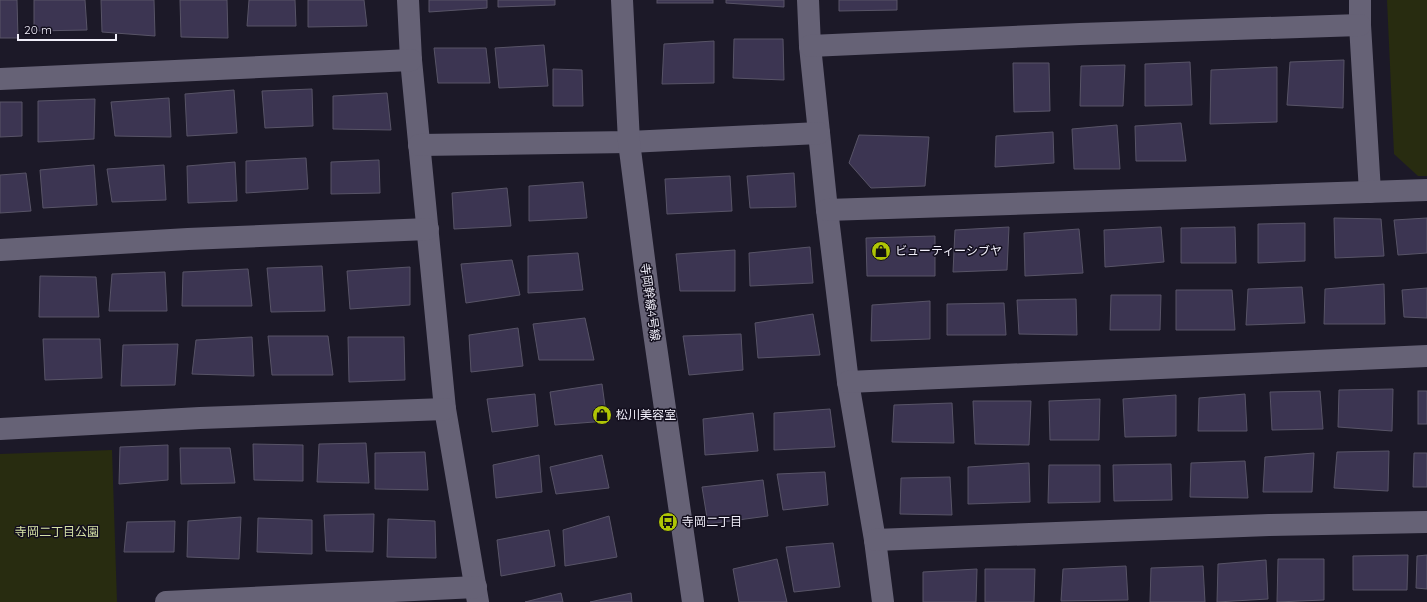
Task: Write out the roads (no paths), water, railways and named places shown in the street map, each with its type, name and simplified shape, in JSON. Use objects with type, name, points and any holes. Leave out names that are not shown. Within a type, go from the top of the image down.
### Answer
[{"type":"street","points":[[166,602],[477,595],[445,409],[411,60],[408,0]]},
{"type":"street","name":"寺岡幹線4号線","points":[[622,0],[629,142],[649,298],[693,602]]},
{"type":"street","points":[[808,0],[810,46],[827,210],[848,382],[876,540],[883,602]]},
{"type":"street","points":[[1360,0],[1360,25],[1370,192]]},
{"type":"street","points":[[810,46],[1360,25]]},
{"type":"street","points":[[0,79],[411,60]]},
{"type":"street","points":[[419,145],[629,142],[819,133]]},
{"type":"street","points":[[827,210],[1427,190]]},
{"type":"street","points":[[0,250],[188,239],[428,229]]},
{"type":"street","points":[[848,382],[1427,356]]},
{"type":"street","points":[[0,429],[200,418],[445,409]]},
{"type":"street","points":[[876,540],[1270,525],[1427,522]]},
{"type":"place","name":"ビューティーシブヤ","points":[[881,251]]},
{"type":"place","name":"松川美容室","points":[[602,415]]},
{"type":"place","name":"寺岡二丁目","points":[[668,522]]},
{"type":"park label","name":"寺岡二丁目公園","points":[[57,532]]}]
